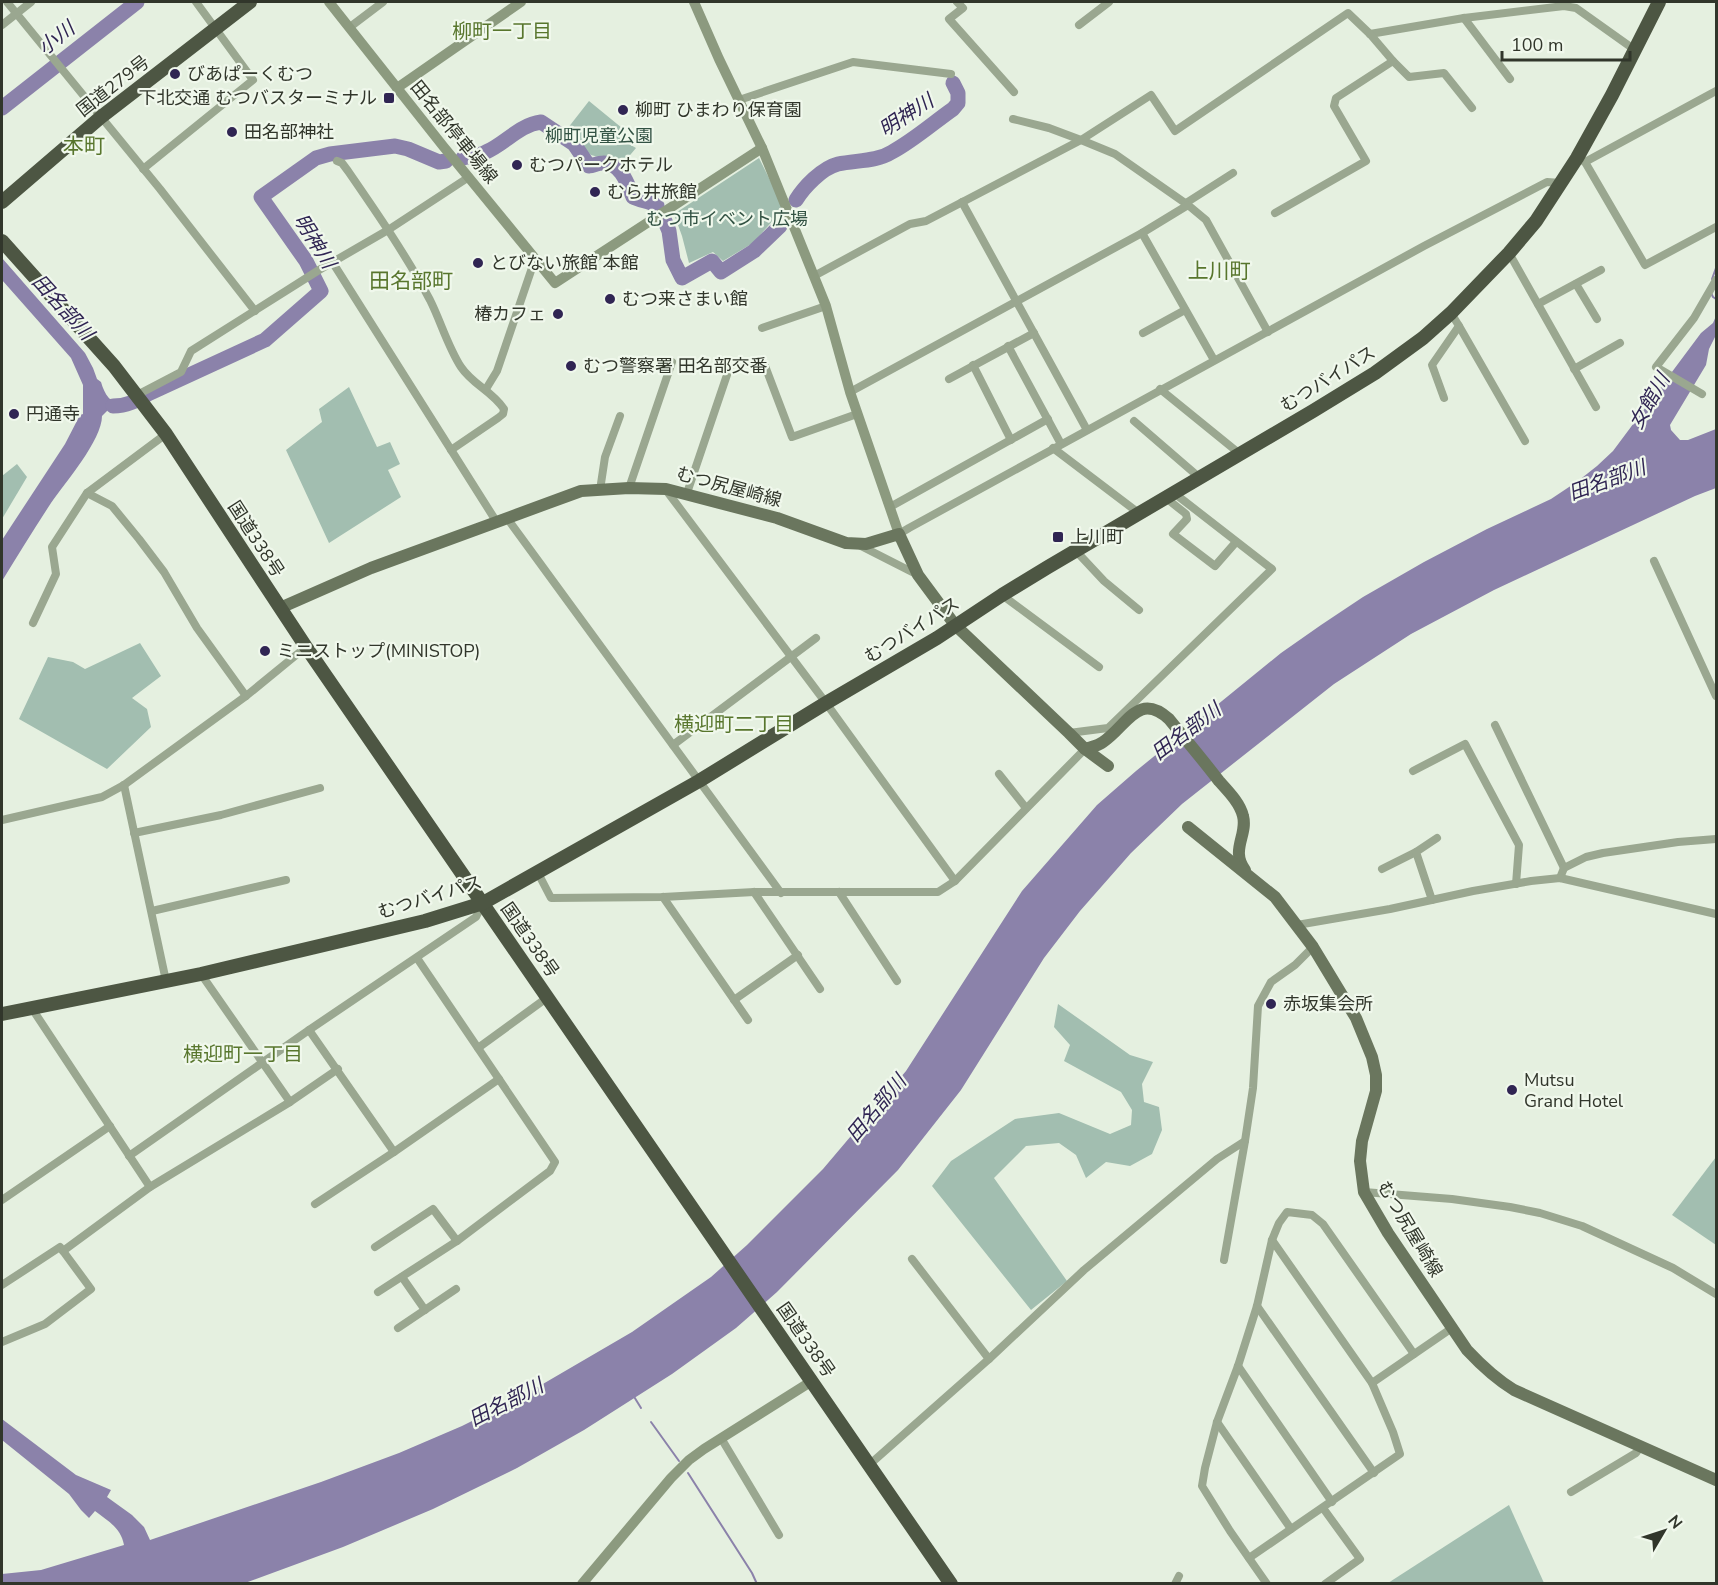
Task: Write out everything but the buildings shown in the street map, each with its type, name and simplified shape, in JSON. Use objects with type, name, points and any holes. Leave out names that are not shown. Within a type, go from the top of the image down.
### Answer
[{"type":"highway","name":"国道279号","points":[[2,202],[101,117],[250,2]]},
{"type":"highway","name":"むつバイパス","points":[[2,1014],[201,974],[425,921],[483,903],[699,781],[937,638],[1076,550],[1375,373],[1423,338],[1451,313],[1509,253],[1536,221],[1561,183],[1581,160],[1659,2]]},
{"type":"highway","name":"国道338号","points":[[2,241],[114,366],[166,434],[280,608],[951,1584]]},
{"type":"main road","name":"むつ尻屋崎線","points":[[280,608],[371,568],[581,491],[629,488],[666,489],[777,518],[846,543],[877,542],[899,534]]},
{"type":"main road","points":[[899,534],[918,575],[955,625],[1085,749],[1108,766]]},
{"type":"main road","points":[[1085,749],[1103,743],[1141,709],[1153,708],[1160,711],[1228,792],[1243,814],[1245,824],[1240,842],[1239,863],[1248,874]]},
{"type":"main road","name":"むつ尻屋崎線","points":[[1188,827],[1275,897],[1313,947],[1352,1011],[1372,1057],[1376,1075],[1376,1091],[1362,1141],[1360,1161],[1364,1192],[1388,1233],[1467,1350],[1483,1367],[1506,1385],[1716,1480]]},
{"type":"street","points":[[7,2],[255,311]]},
{"type":"street","points":[[2,25],[31,2]]},
{"type":"street","points":[[143,169],[253,80],[196,2]]},
{"type":"street","name":"田名部停車場線","points":[[329,2],[555,283],[762,148]]},
{"type":"street","points":[[350,27],[383,2]]},
{"type":"street","points":[[397,88],[521,2]]},
{"type":"street","points":[[694,2],[762,148],[826,306],[850,392],[899,534],[1424,246],[1547,182],[1561,183]]},
{"type":"street","points":[[957,2],[963,8],[949,19],[1014,92]]},
{"type":"street","points":[[1079,25],[1107,2]]},
{"type":"street","points":[[1370,34],[1464,18],[1564,6],[1575,8],[1635,51]]},
{"type":"street","points":[[814,276],[910,224],[926,221],[1081,140],[1151,95],[1175,132],[1348,14],[1370,34],[1409,77],[1443,72],[1472,108]]},
{"type":"street","points":[[1464,18],[1510,80]]},
{"type":"street","points":[[1275,213],[1366,161],[1334,106],[1336,98],[1393,61]]},
{"type":"street","points":[[739,100],[853,62],[951,74]]},
{"type":"street","points":[[1716,91],[1581,160],[1645,266],[1716,227]]},
{"type":"street","points":[[1013,119],[1049,128],[1115,154],[1206,219],[1268,332]]},
{"type":"street","points":[[337,161],[342,163],[348,171],[388,230],[430,300],[463,370],[474,382],[497,399],[504,409],[503,414],[451,450]]},
{"type":"street","points":[[850,392],[1142,233],[1233,173]]},
{"type":"street","points":[[139,398],[181,372],[191,351],[309,276],[388,230],[469,177]]},
{"type":"street","points":[[962,202],[1087,430]]},
{"type":"street","points":[[1142,233],[1214,360]]},
{"type":"street","points":[[1509,253],[1596,407]]},
{"type":"street","points":[[486,389],[497,371],[535,259]]},
{"type":"street","points":[[333,262],[451,450],[781,892]]},
{"type":"street","points":[[1538,304],[1601,270]]},
{"type":"street","points":[[1701,393],[1656,367],[1694,318],[1716,280]]},
{"type":"street","points":[[1576,284],[1597,320]]},
{"type":"street","points":[[762,328],[826,306]]},
{"type":"street","points":[[1143,333],[1185,310]]},
{"type":"street","points":[[1451,313],[1525,441]]},
{"type":"street","points":[[1444,398],[1432,365],[1459,326]]},
{"type":"street","points":[[949,379],[1034,333]]},
{"type":"street","points":[[1574,369],[1620,343]]},
{"type":"street","points":[[1008,346],[1061,444]]},
{"type":"street","points":[[629,488],[672,362]]},
{"type":"street","points":[[973,365],[1011,440]]},
{"type":"street","points":[[687,494],[730,366]]},
{"type":"street","points":[[765,366],[792,437],[858,414]]},
{"type":"street","points":[[1160,389],[1240,454]]},
{"type":"street","points":[[600,490],[605,457],[620,416]]},
{"type":"street","points":[[890,507],[1048,419]]},
{"type":"street","points":[[1134,421],[1200,478]]},
{"type":"street","points":[[33,623],[56,574],[52,547],[87,493],[166,434]]},
{"type":"street","points":[[1053,448],[1140,514]]},
{"type":"street","points":[[666,489],[955,881]]},
{"type":"street","points":[[87,493],[112,507],[139,539],[164,572],[197,628],[246,696]]},
{"type":"street","points":[[1170,496],[1186,514],[1186,519],[1173,534],[1215,566],[1236,542]]},
{"type":"street","points":[[1069,734],[1108,728],[1272,569],[1170,496]]},
{"type":"street","points":[[858,544],[918,575]]},
{"type":"street","points":[[1076,550],[1104,581],[1139,610]]},
{"type":"street","points":[[1654,561],[1716,696]]},
{"type":"street","points":[[1002,595],[1099,667]]},
{"type":"street","points":[[673,745],[816,638]]},
{"type":"street","points":[[2,820],[102,797],[124,785],[246,696],[306,646]]},
{"type":"street","points":[[1495,725],[1564,868]]},
{"type":"street","points":[[1413,771],[1466,744],[1519,845],[1516,884]]},
{"type":"street","points":[[538,873],[551,898],[663,897],[754,892],[938,892],[955,881],[1085,749]]},
{"type":"street","points":[[999,774],[1026,808]]},
{"type":"street","points":[[124,785],[166,981]]},
{"type":"street","points":[[134,833],[221,815],[320,788]]},
{"type":"street","points":[[1382,869],[1416,852],[1437,838]]},
{"type":"street","points":[[1560,878],[1564,868],[1586,857],[1678,842],[1716,839]]},
{"type":"street","points":[[1416,852],[1432,900]]},
{"type":"street","points":[[1298,925],[1516,884],[1560,878],[1716,914]]},
{"type":"street","points":[[152,911],[286,880]]},
{"type":"street","points":[[754,892],[820,989]]},
{"type":"street","points":[[838,892],[897,981]]},
{"type":"street","points":[[663,897],[748,1020]]},
{"type":"street","points":[[129,1156],[476,917],[483,903]]},
{"type":"street","points":[[1224,1260],[1253,1088],[1258,1006],[1271,982],[1295,965],[1313,947]]},
{"type":"street","points":[[734,1000],[798,955]]},
{"type":"street","points":[[378,1292],[458,1241],[550,1171],[555,1162],[417,958]]},
{"type":"street","points":[[201,974],[290,1102]]},
{"type":"street","points":[[478,1048],[548,997]]},
{"type":"street","points":[[31,1007],[150,1187]]},
{"type":"street","points":[[309,1030],[394,1152]]},
{"type":"street","points":[[63,1251],[150,1187],[290,1102],[338,1070]]},
{"type":"street","points":[[315,1204],[499,1079]]},
{"type":"street","points":[[2,1200],[110,1126]]},
{"type":"street","points":[[869,1465],[989,1359],[1084,1270],[1217,1159],[1245,1141]]},
{"type":"street","points":[[1364,1192],[1452,1199],[1540,1213],[1582,1226],[1672,1268],[1716,1294]]},
{"type":"street","points":[[375,1247],[433,1209],[458,1241]]},
{"type":"street","points":[[1267,1584],[1202,1486],[1217,1422],[1257,1306],[1272,1240],[1287,1212],[1312,1215],[1323,1224],[1414,1354]]},
{"type":"street","points":[[1248,1558],[1400,1454],[1372,1383],[1272,1240]]},
{"type":"street","points":[[2,1285],[60,1247],[91,1289],[45,1324],[2,1342]]},
{"type":"street","points":[[912,1259],[989,1359]]},
{"type":"street","points":[[402,1277],[425,1310]]},
{"type":"street","points":[[398,1328],[456,1289]]},
{"type":"street","points":[[1257,1306],[1374,1473]]},
{"type":"street","points":[[1372,1383],[1452,1328]]},
{"type":"street","points":[[1238,1366],[1332,1502]]},
{"type":"street","points":[[582,1584],[671,1478],[690,1460],[812,1381]]},
{"type":"street","points":[[1217,1422],[1291,1529]]},
{"type":"street","points":[[722,1438],[779,1535]]},
{"type":"street","points":[[1572,1492],[1636,1453],[1641,1446]]},
{"type":"street","points":[[1323,1508],[1360,1559],[1325,1584]]},
{"type":"green space","name":"柳町児童公園","points":[[589,101],[622,128],[620,139],[636,148],[620,167],[606,159],[591,155],[564,133]]},
{"type":"green space","name":"むつ市イベント広場","points":[[759,158],[784,208],[753,243],[723,261],[713,252],[689,263],[674,214]]},
{"type":"green space","points":[[349,387],[377,447],[390,442],[400,464],[388,470],[401,497],[329,543],[286,450],[322,422],[319,409]]},
{"type":"green space","points":[[17,464],[27,477],[2,519],[2,476]]},
{"type":"green space","points":[[140,643],[161,676],[132,698],[147,709],[151,727],[107,769],[19,719],[48,657],[73,662],[85,669]]},
{"type":"green space","points":[[1058,1004],[1130,1055],[1153,1062],[1142,1084],[1144,1102],[1159,1107],[1162,1130],[1152,1154],[1130,1166],[1106,1162],[1086,1178],[1076,1155],[1059,1143],[1026,1146],[994,1178],[1067,1281],[1031,1310],[932,1186],[951,1161],[1015,1119],[1059,1113],[1110,1134],[1131,1125],[1132,1110],[1121,1092],[1064,1061],[1070,1045],[1054,1027]]},
{"type":"green space","points":[[1716,1157],[1716,1245],[1672,1215]]},
{"type":"green space","points":[[1509,1505],[1544,1583],[1388,1583]]},
{"type":"water","points":[[2,258],[85,353],[108,397],[116,403],[132,401],[134,405],[117,411],[110,408],[102,416],[90,449],[51,503],[2,581],[2,540],[65,444],[80,415],[83,414],[83,385],[71,358],[2,280]]},
{"type":"water","name":"田名部川","points":[[1716,316],[1716,335],[1709,349],[1706,365],[1670,425],[1671,430],[1680,440],[1688,440],[1716,429],[1716,488],[1494,590],[1411,634],[1334,684],[1182,804],[1131,853],[1080,911],[1044,958],[961,1090],[898,1170],[777,1292],[736,1328],[672,1374],[584,1430],[517,1468],[433,1509],[343,1547],[245,1583],[2,1583],[2,1574],[41,1570],[124,1545],[117,1529],[109,1522],[95,1511],[89,1518],[69,1494],[2,1440],[2,1419],[76,1475],[111,1490],[107,1497],[144,1527],[150,1540],[321,1482],[399,1453],[462,1426],[524,1395],[632,1332],[711,1277],[747,1245],[823,1169],[906,1071],[1022,891],[1097,805],[1281,653],[1321,625],[1363,597],[1424,562],[1551,499],[1597,466],[1613,451],[1701,333],[1713,323]]},
{"type":"waterway","name":"小川","points":[[2,108],[137,2]]},
{"type":"waterway","name":"明神川","points":[[796,200],[804,189],[826,169],[838,164],[886,155],[953,109],[958,103],[958,93],[953,83]]},
{"type":"waterway","name":"明神川","points":[[463,158],[493,149],[526,127],[541,122],[574,144],[589,166],[603,163],[615,166],[623,175],[633,197],[657,206]]},
{"type":"waterway","name":"明神川","points":[[113,406],[135,401],[265,340],[321,291],[306,261],[261,197],[316,158],[330,154],[395,146],[439,162],[446,161]]},
{"type":"waterway","name":"明神川","points":[[664,219],[669,231],[673,260],[682,278],[712,261],[721,272],[754,251],[780,226]]},
{"type":"waterway","points":[[1712,279],[1716,268]]},
{"type":"waterway","points":[[1711,293],[1716,299]]},
{"type":"waterway","points":[[633,1395],[641,1408]]},
{"type":"waterway","points":[[651,1422],[679,1461]]},
{"type":"waterway","points":[[688,1473],[757,1584]]},
{"type":"place","name":"びあぱーくむつ","points":[[175,74]]},
{"type":"place","name":"下北交通 むつバスターミナル","points":[[389,98]]},
{"type":"place","name":"柳町 ひまわり保育園","points":[[623,110]]},
{"type":"place","name":"田名部神社","points":[[232,132]]},
{"type":"place","name":"むつパークホテル","points":[[517,165]]},
{"type":"place","name":"むら井旅館","points":[[595,192]]},
{"type":"place","name":"とびない旅館 本館","points":[[478,263]]},
{"type":"place","name":"むつ来さまい館","points":[[610,299]]},
{"type":"place","name":"椿カフェ","points":[[558,314]]},
{"type":"place","name":"むつ警察署 田名部交番","points":[[571,366]]},
{"type":"place","name":"円通寺","points":[[14,414]]},
{"type":"place","name":"上川町","points":[[1058,537]]},
{"type":"place","name":"ミニストップ(MINISTOP)","points":[[265,651]]},
{"type":"place","name":"赤坂集会所","points":[[1271,1004]]},
{"type":"place","name":"Mutsu Grand Hotel","points":[[1512,1090]]},
{"type":"district","name":"柳町一丁目","points":[[502,31]]},
{"type":"district","name":"本町","points":[[84,146]]},
{"type":"district","name":"上川町","points":[[1219,271]]},
{"type":"district","name":"田名部町","points":[[411,281]]},
{"type":"district","name":"横迎町二丁目","points":[[734,724]]},
{"type":"district","name":"横迎町一丁目","points":[[243,1054]]},
{"type":"water label","name":"女館川","points":[[1649,401]]}]
